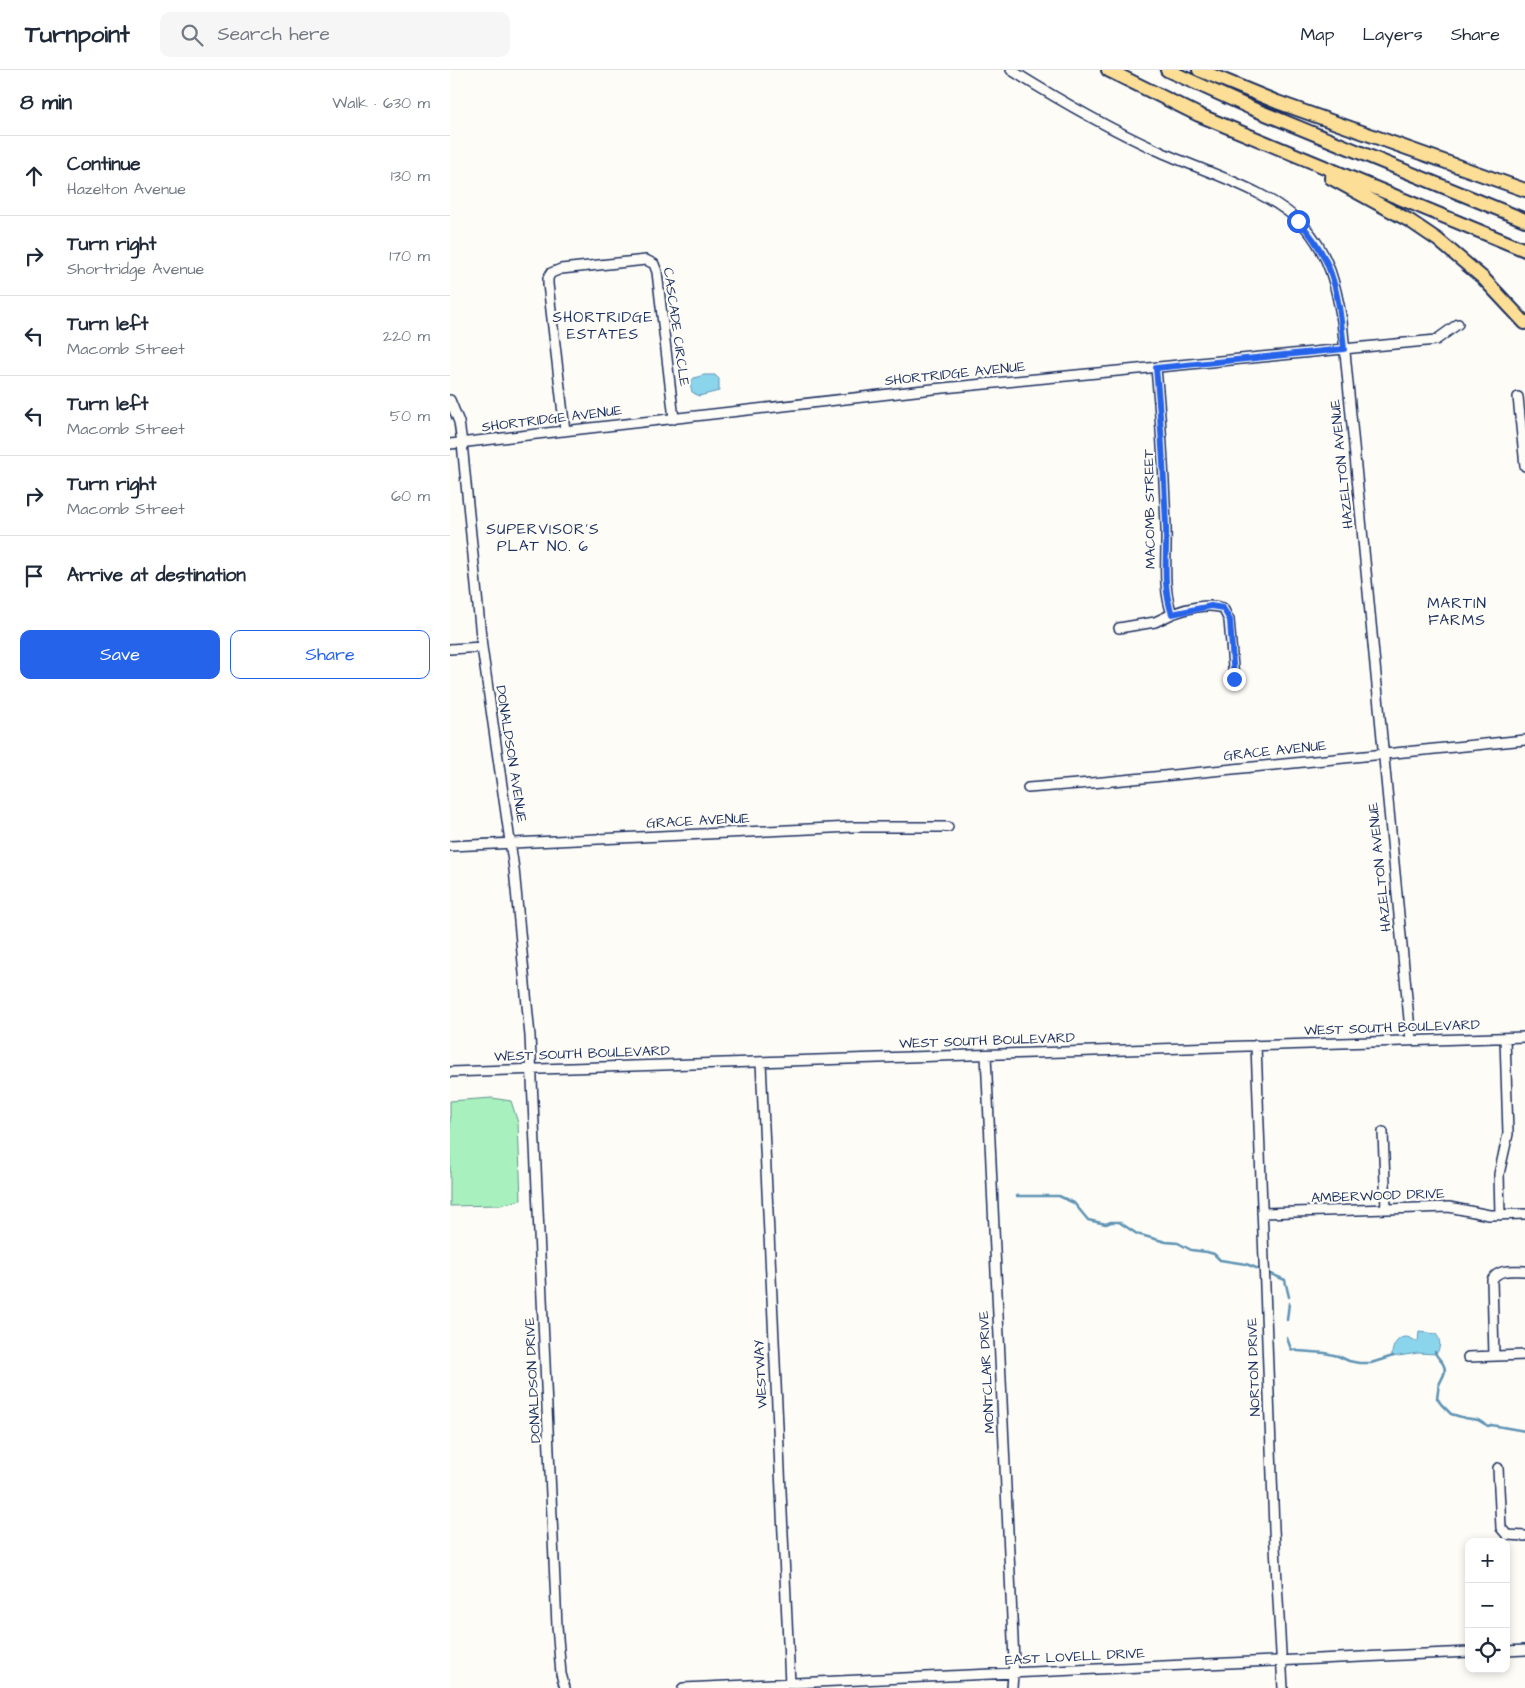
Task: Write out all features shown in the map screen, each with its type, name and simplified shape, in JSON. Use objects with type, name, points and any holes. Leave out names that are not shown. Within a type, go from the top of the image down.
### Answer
[{"type":"highway","points":[[1108,70],[1172,103],[1525,250]]},
{"type":"highway","points":[[1167,70],[1251,108],[1525,220]]},
{"type":"highway","points":[[1199,70],[1276,102],[1525,190]]},
{"type":"highway","points":[[1269,144],[1401,216],[1438,240],[1483,278],[1525,323]]},
{"type":"street","name":"HAZELTON AVENUE","points":[[1011,70],[1128,136],[1254,191],[1287,211],[1315,239],[1327,261],[1337,294],[1344,349],[1411,1040]]},
{"type":"street","name":"CASCADE CIRCLE","points":[[565,431],[548,278],[555,271],[580,267],[646,260],[652,262],[656,267],[674,419]]},
{"type":"street","name":"SHORTRIDGE AVENUE","points":[[450,444],[933,389],[1436,340],[1458,324]]},
{"type":"street","name":"MACOMB STREET","points":[[1156,368],[1164,469],[1167,549],[1165,588],[1172,614]]},
{"type":"street","points":[[1518,397],[1525,466]]},
{"type":"street","name":"DONALDSON AVENUE","points":[[450,400],[459,422],[462,443],[482,647],[510,844],[528,1008],[532,1070]]},
{"type":"street","points":[[1119,628],[1154,622],[1172,614],[1211,606],[1223,608],[1230,620],[1234,679]]},
{"type":"street","points":[[450,649],[482,647]]},
{"type":"street","name":"GRACE AVENUE","points":[[1028,788],[1086,784],[1525,740]]},
{"type":"street","name":"GRACE AVENUE","points":[[450,846],[852,827],[948,827]]},
{"type":"street","name":"WEST SOUTH BOULEVARD","points":[[450,1072],[1525,1037]]},
{"type":"street","points":[[1500,1215],[1500,1174],[1508,1134],[1505,1038]]},
{"type":"street","name":"NORTON DRIVE","points":[[1256,1045],[1276,1574],[1283,1688]]},
{"type":"street","name":"MONTCLAIR DRIVE","points":[[986,1055],[1014,1674],[1012,1688]]},
{"type":"street","name":"WESTWAY","points":[[761,1062],[790,1684]]},
{"type":"street","name":"DONALDSON DRIVE","points":[[532,1070],[558,1645],[560,1674],[565,1688]]},
{"type":"street","points":[[1383,1132],[1386,1209]]},
{"type":"street","name":"AMBERWOOD DRIVE","points":[[1262,1213],[1453,1207],[1485,1214],[1525,1214]]},
{"type":"street","points":[[1494,1356],[1492,1280],[1499,1272],[1525,1271]]},
{"type":"street","points":[[1468,1357],[1525,1356]]},
{"type":"street","points":[[1498,1468],[1500,1528],[1507,1535],[1525,1536]]},
{"type":"street","points":[[1510,1651],[1525,1650]]},
{"type":"street","name":"EAST LOVELL DRIVE","points":[[683,1688],[1465,1652]]},
{"type":"green space","points":[[492,1098],[511,1101],[518,1123],[521,1200],[500,1205],[450,1206],[450,1101]]},
{"type":"water","points":[[704,375],[715,375],[719,379],[719,391],[699,396],[692,392],[690,383],[694,378]]},
{"type":"water","points":[[1419,1332],[1436,1334],[1440,1344],[1436,1354],[1418,1353],[1392,1357],[1394,1346],[1399,1339],[1406,1337],[1418,1342]]},
{"type":"waterway","points":[[1017,1196],[1059,1196],[1074,1203],[1088,1220],[1106,1224],[1119,1222],[1137,1234],[1166,1242],[1178,1243],[1191,1250],[1214,1254],[1220,1260],[1246,1264],[1259,1269]]},
{"type":"waterway","points":[[1271,1274],[1285,1280],[1289,1297]]},
{"type":"waterway","points":[[1287,1320],[1289,1303]]},
{"type":"waterway","points":[[1287,1338],[1291,1349],[1325,1353],[1359,1363],[1371,1363],[1393,1356]]},
{"type":"waterway","points":[[1435,1352],[1445,1369],[1439,1385],[1437,1398],[1451,1414],[1478,1420],[1488,1426],[1525,1431]]},
{"type":"district","name":"SHORTRIDGE ESTATES","points":[[603,326]]},
{"type":"district","name":"SUPERVISOR'S PLAT NO. 6","points":[[543,538]]},
{"type":"district","name":"MARTIN FARMS","points":[[1457,612]]},
{"type":"route","points":[[1234,679],[1230,620],[1223,608],[1211,606],[1179,611],[1172,614],[1167,602],[1165,588],[1167,549],[1164,458],[1156,368],[1344,349],[1342,321],[1332,272],[1315,239],[1298,221]]}]
